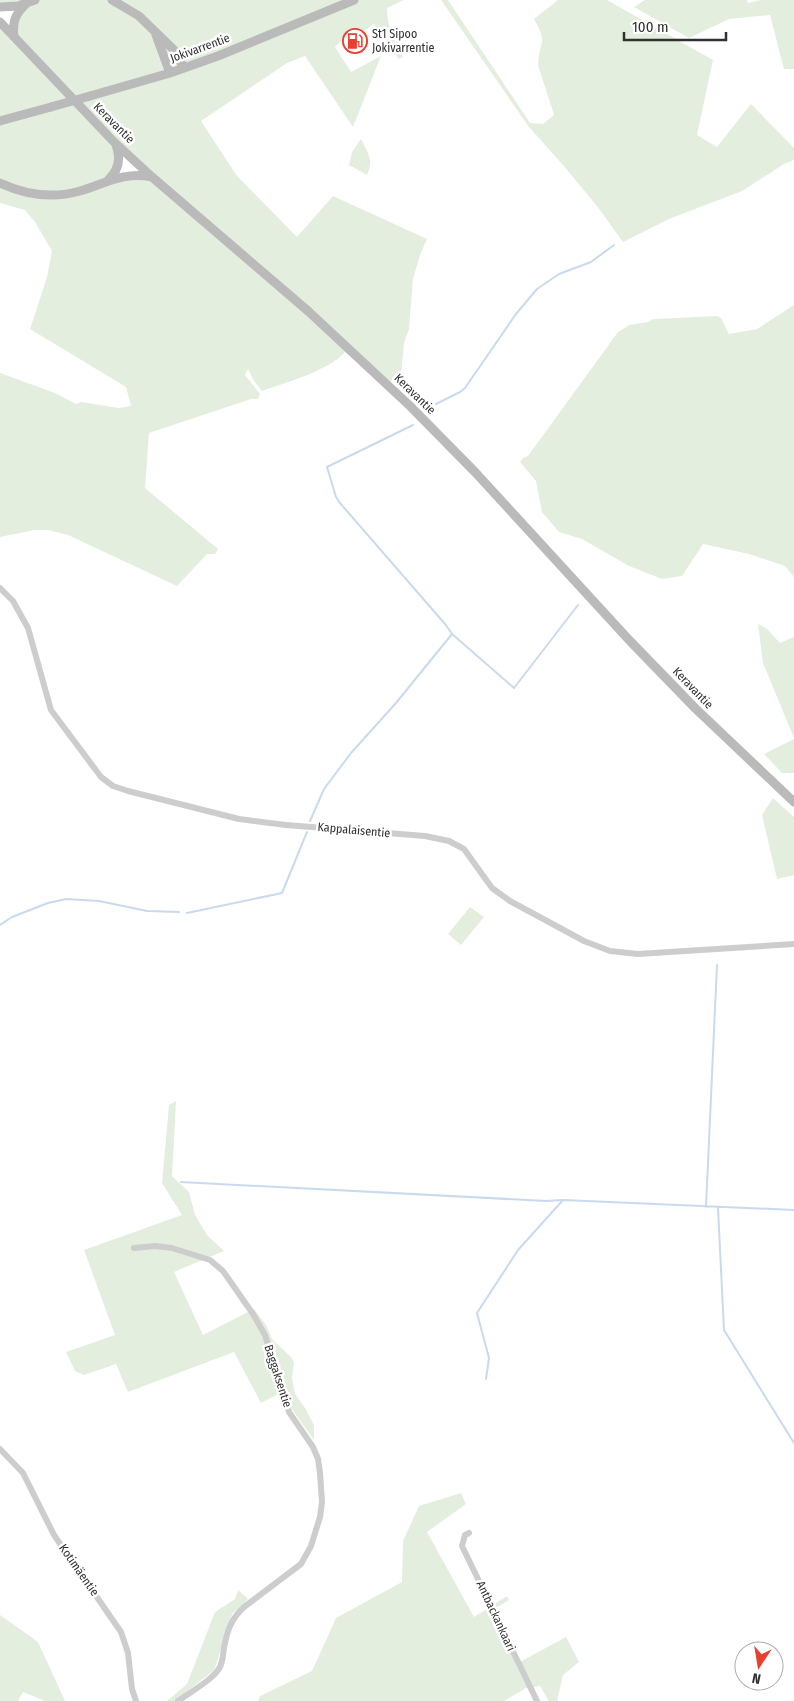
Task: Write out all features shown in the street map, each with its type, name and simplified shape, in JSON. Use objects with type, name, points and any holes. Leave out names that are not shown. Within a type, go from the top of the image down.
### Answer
[{"type":"main road","points":[[112,0],[139,16],[155,34],[174,50],[184,68]]},
{"type":"main road","name":"Jokivarrentie","points":[[0,121],[170,73],[245,46],[354,0]]},
{"type":"main road","points":[[0,7],[8,8],[32,1]]},
{"type":"main road","points":[[14,37],[13,20],[17,13],[32,1]]},
{"type":"main road","name":"Keravantie","points":[[0,22],[114,142],[152,177],[308,310],[410,406],[482,479],[630,641],[696,709],[794,802]]},
{"type":"main road","points":[[155,34],[170,73]]},
{"type":"main road","points":[[105,182],[111,177],[119,163],[119,153],[114,142]]},
{"type":"main road","points":[[0,183],[27,193],[52,195],[79,191],[137,174],[152,177]]},
{"type":"street","name":"Kappalaisentie","points":[[0,588],[13,601],[28,628],[51,710],[101,777],[113,786],[240,819],[442,839],[464,849],[492,888],[510,901],[584,941],[610,951],[638,954],[794,944]]},
{"type":"street","name":"Baggaksentie","points":[[134,1248],[155,1246],[172,1248],[205,1257],[223,1271],[265,1335],[290,1412],[313,1447],[318,1459],[322,1487],[320,1517],[307,1555],[301,1564],[236,1615],[227,1632],[222,1663],[219,1668],[214,1674],[178,1701]]},
{"type":"street","name":"Kotimäentie","points":[[0,1449],[23,1473],[54,1535],[121,1632],[128,1653],[132,1689],[136,1701]]},
{"type":"street","name":"Antbackankaari","points":[[469,1533],[465,1535],[462,1546],[537,1701]]},
{"type":"green space","points":[[0,0],[404,0],[387,8],[390,28],[403,57],[399,59],[374,24],[364,31],[345,37],[335,47],[351,72],[381,56],[353,127],[305,56],[287,63],[201,121],[237,176],[297,237],[333,196],[427,239],[413,279],[409,329],[404,343],[401,375],[386,384],[349,348],[341,356],[321,369],[262,391],[248,369],[245,375],[260,394],[258,399],[251,399],[149,433],[145,488],[218,549],[215,554],[207,554],[177,586],[68,535],[48,530],[35,530],[0,537],[0,373],[55,393],[76,404],[81,402],[119,408],[131,406],[126,387],[30,329],[47,277],[52,251],[35,222],[25,210],[0,203],[0,22],[13,36],[13,27],[27,3],[0,7]],"holes":[[[119,153],[151,177],[106,181]]]},
{"type":"green space","points":[[441,0],[448,0],[530,123],[543,124],[554,115],[538,65],[542,39],[534,19],[558,0],[607,0],[713,60],[697,135],[717,147],[751,104],[794,148],[794,160],[784,164],[742,191],[669,219],[623,242],[597,206],[529,127]]},
{"type":"green space","points":[[645,0],[747,0],[748,3],[760,0],[794,0],[794,69],[784,69],[770,15],[729,19],[689,38],[634,7]]},
{"type":"green space","points":[[361,139],[370,161],[367,175],[349,165],[352,152]]},
{"type":"green space","points":[[794,305],[794,577],[785,566],[749,554],[703,544],[682,576],[662,579],[629,566],[582,539],[559,532],[542,512],[536,481],[520,462],[528,456],[618,332],[629,325],[648,322],[653,319],[717,316],[721,318],[729,334],[757,329]]},
{"type":"green space","points":[[758,624],[767,629],[780,643],[794,637],[794,738],[763,663]]},
{"type":"green space","points":[[794,739],[794,773],[782,773],[764,754]]},
{"type":"green space","points":[[773,798],[794,817],[794,875],[777,879],[762,815]]},
{"type":"green space","points":[[470,907],[484,917],[461,945],[448,934]]},
{"type":"green space","points":[[176,1101],[172,1176],[189,1192],[195,1215],[207,1235],[224,1251],[174,1272],[203,1335],[254,1309],[266,1325],[272,1339],[294,1362],[292,1378],[295,1394],[314,1425],[314,1440],[291,1408],[286,1390],[261,1403],[234,1352],[128,1392],[116,1364],[84,1375],[75,1371],[66,1352],[115,1335],[84,1250],[182,1215],[162,1183],[169,1105]]},
{"type":"green space","points":[[461,1493],[466,1504],[427,1532],[474,1617],[507,1596],[509,1600],[491,1611],[516,1664],[566,1637],[579,1662],[563,1675],[557,1701],[549,1701],[540,1686],[526,1688],[504,1701],[258,1701],[260,1696],[312,1671],[336,1618],[402,1582],[403,1541],[419,1506]]},
{"type":"green space","points":[[238,1590],[248,1599],[232,1614],[215,1668],[174,1701],[167,1701],[187,1684],[215,1612],[235,1599]]},
{"type":"green space","points":[[0,1615],[38,1642],[65,1701],[45,1701],[23,1692],[18,1701],[0,1701]]},
{"type":"waterway","points":[[436,404],[465,388],[516,314],[537,289],[559,274],[591,262],[614,245]]},
{"type":"waterway","points":[[413,425],[327,467],[336,497],[340,503],[452,634],[514,688],[578,605]]},
{"type":"waterway","points":[[310,821],[324,789],[351,753],[396,703],[452,634]]},
{"type":"waterway","points":[[187,913],[282,893],[307,832]]},
{"type":"waterway","points":[[0,925],[12,917],[48,903],[66,899],[99,901],[147,911],[179,912]]},
{"type":"waterway","points":[[706,1207],[717,965]]},
{"type":"waterway","points":[[181,1182],[546,1201],[563,1200],[794,1210]]},
{"type":"waterway","points":[[486,1379],[489,1358],[477,1313],[518,1250],[563,1200]]},
{"type":"waterway","points":[[718,1208],[724,1330],[794,1443]]},
{"type":"place","name":"St1 Sipoo Jokivarrentie","points":[[355,41]]}]
